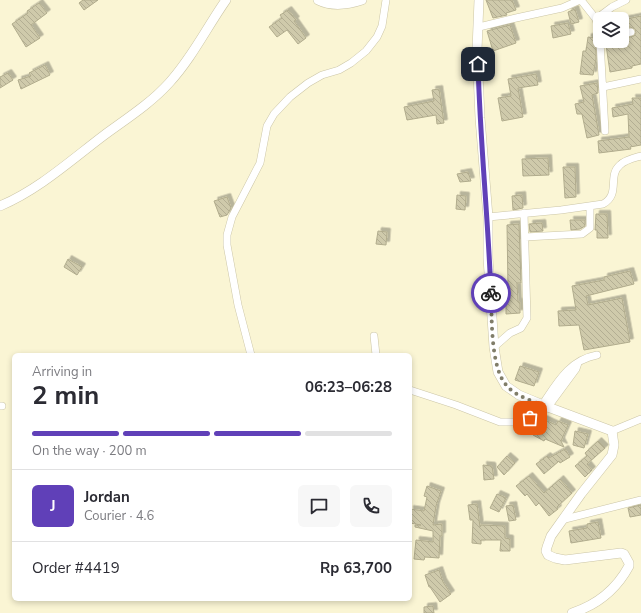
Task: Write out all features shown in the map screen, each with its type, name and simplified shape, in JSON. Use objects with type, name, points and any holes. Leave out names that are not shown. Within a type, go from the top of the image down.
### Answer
[{"type":"street","points":[[0,206],[14,200],[35,187],[148,103],[170,82],[190,57],[226,0]]},
{"type":"street","points":[[318,0],[324,3],[336,5],[349,4],[362,0]]},
{"type":"street","points":[[250,353],[238,305],[227,246],[227,236],[232,217],[260,163],[267,126],[274,114],[290,97],[308,82],[322,75],[339,70],[366,51],[377,37],[382,26],[386,0]]},
{"type":"street","points":[[479,0],[477,50],[480,118],[488,217],[488,258],[494,347],[498,372],[506,386],[519,395],[544,407],[612,431],[641,419]]},
{"type":"street","points":[[479,27],[562,8],[580,0],[593,15]]},
{"type":"street","points":[[605,12],[626,0]]},
{"type":"street","points":[[600,48],[606,131]]},
{"type":"street","points":[[603,87],[641,79]]},
{"type":"street","points":[[488,217],[590,207],[603,204],[609,201],[613,189],[615,170],[624,162],[641,156]]},
{"type":"street","points":[[525,237],[582,234],[590,228],[590,207]]},
{"type":"street","points":[[494,347],[510,333],[521,328],[527,318],[524,213]]},
{"type":"street","points":[[374,336],[376,353]]},
{"type":"street","points":[[412,391],[456,405],[500,422],[518,422],[530,418],[544,407],[576,369],[578,363],[597,355]]},
{"type":"street","points":[[572,613],[590,606],[606,595],[623,577],[629,566],[624,554],[621,553],[565,560],[548,555],[546,551],[551,536],[612,455],[614,445],[612,431]]},
{"type":"street","points":[[564,518],[641,500]]},
{"type":"building","points":[[83,0],[98,0],[84,10],[79,3]]},
{"type":"building","points":[[486,0],[512,0],[516,10],[506,13],[507,15],[493,18]]},
{"type":"building","points":[[39,3],[47,13],[31,25],[40,38],[26,47],[12,24]]},
{"type":"building","points":[[575,9],[579,22],[571,24],[568,12]]},
{"type":"building","points":[[288,10],[296,20],[294,21],[306,38],[298,44],[287,30],[277,37],[269,27],[282,18],[280,15]]},
{"type":"building","points":[[641,16],[641,64],[632,66],[632,68],[610,72],[606,48],[629,48],[629,37],[634,36],[636,33],[635,29],[629,27],[629,19]]},
{"type":"building","points":[[568,23],[571,34],[553,38],[551,26]]},
{"type":"building","points":[[510,25],[516,43],[493,51],[487,31]]},
{"type":"building","points":[[588,37],[593,38],[593,48],[596,48],[596,59],[593,75],[580,74],[583,51],[586,51]]},
{"type":"building","points":[[45,65],[50,75],[21,89],[18,80],[31,76],[29,73]]},
{"type":"building","points":[[8,73],[13,80],[0,88],[0,77]]},
{"type":"building","points":[[536,74],[538,85],[518,88],[523,117],[502,121],[498,98],[511,96],[508,79]]},
{"type":"building","points":[[597,83],[598,93],[592,95],[599,135],[587,138],[582,114],[577,114],[575,104],[584,102],[580,86]]},
{"type":"building","points":[[439,89],[444,123],[437,124],[436,115],[407,120],[404,107],[434,101],[432,90]]},
{"type":"building","points":[[632,98],[641,98],[641,145],[630,147],[631,149],[599,153],[598,141],[629,137],[628,114],[613,117],[612,108],[633,104]]},
{"type":"building","points":[[548,158],[549,175],[523,176],[522,159]]},
{"type":"building","points":[[563,167],[575,167],[576,197],[565,198]]},
{"type":"building","points":[[468,172],[471,181],[460,182],[457,174]]},
{"type":"building","points":[[457,195],[466,196],[465,210],[456,209]]},
{"type":"building","points":[[522,195],[523,208],[513,210],[512,196]]},
{"type":"building","points":[[227,197],[231,208],[227,215],[220,217],[214,201]]},
{"type":"building","points":[[596,214],[607,214],[608,238],[597,238],[597,230],[595,230]]},
{"type":"building","points":[[570,220],[585,220],[585,226],[580,229],[571,230]]},
{"type":"building","points":[[542,223],[543,231],[530,232],[529,224]]},
{"type":"building","points":[[519,224],[521,283],[517,283],[520,313],[506,314],[506,288],[508,288],[507,225]]},
{"type":"building","points":[[378,231],[387,232],[386,245],[376,244]]},
{"type":"building","points":[[68,259],[82,267],[77,275],[64,267]]},
{"type":"building","points":[[630,271],[634,284],[586,296],[588,305],[622,298],[630,342],[584,350],[579,325],[559,326],[558,311],[576,310],[572,286],[604,280],[604,277]]},
{"type":"building","points":[[520,366],[539,372],[534,386],[515,380]]},
{"type":"building","points":[[541,418],[556,425],[558,421],[568,425],[561,441],[564,447],[545,439],[544,441],[533,435]]},
{"type":"building","points":[[575,431],[588,434],[584,448],[573,445]]},
{"type":"building","points":[[598,441],[605,448],[587,464],[592,470],[585,477],[575,466],[587,456],[585,453]]},
{"type":"building","points":[[565,449],[570,457],[560,463],[559,461],[544,474],[536,464],[547,456],[549,458]]},
{"type":"building","points":[[507,456],[515,463],[504,475],[497,467]]},
{"type":"building","points":[[483,465],[492,466],[494,479],[484,480]]},
{"type":"building","points":[[529,476],[544,493],[560,479],[572,493],[557,507],[558,509],[549,516],[539,503],[536,506],[527,494],[525,496],[516,486]]},
{"type":"building","points":[[427,486],[441,491],[436,506],[433,525],[442,524],[442,536],[440,536],[439,558],[425,557],[424,560],[414,559],[416,540],[433,542],[433,531],[415,527],[415,525],[421,525],[412,523],[412,509],[424,511],[427,497],[424,496]]},
{"type":"building","points":[[497,494],[506,498],[499,512],[490,508]]},
{"type":"building","points":[[477,504],[480,527],[481,525],[505,526],[505,538],[510,539],[510,551],[500,551],[501,540],[481,540],[481,544],[472,543],[473,520],[470,520],[468,505]]},
{"type":"building","points":[[513,505],[516,520],[509,521],[506,506]]},
{"type":"building","points":[[641,505],[641,515],[630,517],[628,508]]},
{"type":"building","points":[[598,522],[601,538],[571,543],[569,531],[587,528],[587,524]]},
{"type":"building","points":[[439,570],[443,582],[451,594],[440,602],[429,587],[425,575]]},
{"type":"building","points":[[433,606],[434,613],[424,613],[424,607]]},
{"type":"way so far","points":[[491,293],[494,347],[498,372],[506,386],[513,392],[542,405],[543,410],[530,418]]},
{"type":"route","points":[[478,64],[480,118],[488,217],[488,258],[491,293]]}]
